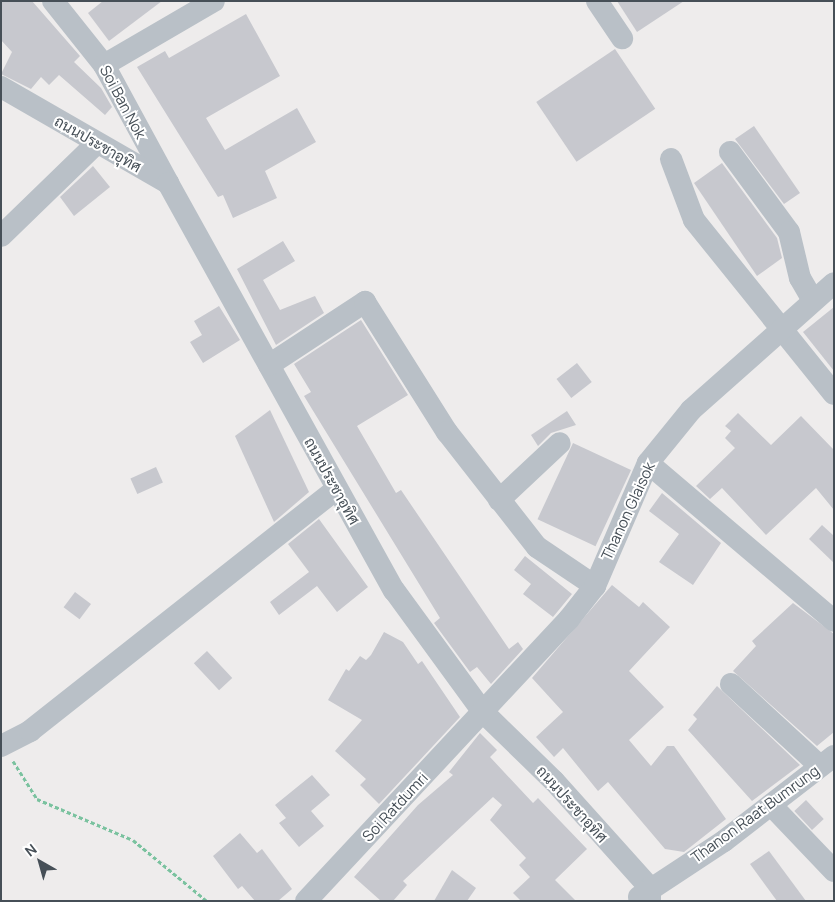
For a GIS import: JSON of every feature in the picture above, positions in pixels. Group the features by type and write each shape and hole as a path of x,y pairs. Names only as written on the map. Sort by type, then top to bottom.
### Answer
{"street":[{"name":"Soi Ban Nok","path":"53,1 104,65 168,184"},
{"path":"104,65 214,1"},
{"path":"598,1 622,38"},
{"name":"ถนนประชาอุทิศ","path":"1,87 96,144 168,184 336,489 394,590 483,712 554,781 645,896"},
{"path":"1,236 96,144"},
{"path":"730,152 789,232 800,278 812,299"},
{"path":"671,159 694,220 834,394"},
{"name":"Thanon Glaisok","path":"483,712 595,586 648,463 691,410 812,299 834,283"},
{"path":"269,366 365,302 447,432 537,547 595,586"},
{"path":"499,500 560,443"},
{"path":"648,463 834,621"},
{"path":"3,747 336,489"},
{"path":"732,684 827,761"},
{"name":"Soi Ratdumri","path":"306,901 483,712"},
{"name":"Thanon Raat Bumrung","path":"645,896 771,805 827,761"},
{"path":"771,805 834,871"}],"path":[{"path":"3,747 37,799 134,840 207,901"}],"building":[{"path":"1,1 32,1 80,56 74,62 101,88 112,107 105,115 59,75 49,85 41,77 31,89 1,74 12,52 1,40"},
{"path":"103,1 162,1 109,41 88,13"},
{"path":"617,1 684,1 637,32"},
{"path":"246,14 280,76 206,118 225,150 297,108 316,142 265,171 277,198 233,218 223,195 218,197 137,67 165,51 169,58"},
{"path":"615,49 655,109 577,162 536,102"},
{"path":"754,126 800,193 784,204 735,139"},
{"path":"722,163 777,238 782,258 757,276 694,183"},
{"path":"93,166 110,187 74,216 60,197"},
{"path":"283,241 295,261 263,280 280,310 315,296 324,313 276,345 237,269"},
{"path":"219,306 240,340 203,363 190,342 202,335 194,321"},
{"path":"834,307 834,371 803,332"},
{"path":"361,320 408,395 357,426 396,493 401,490 509,649 518,642 523,649 491,684 477,667 470,672 434,623 440,618 304,396 311,392 294,364"},
{"path":"577,363 592,382 571,398 557,379"},
{"path":"270,410 309,492 274,522 235,436"},
{"path":"567,411 576,425 551,433 538,446 531,435"},
{"path":"738,413 771,445 801,416 834,450 834,510 816,488 766,535 722,488 710,499 696,486 735,448 725,438 731,431 725,426"},
{"path":"573,443 631,470 596,546 538,519"},
{"path":"156,467 163,483 137,494 130,478"},
{"path":"662,493 721,543 693,585 659,562 679,534 649,511"},
{"path":"319,519 368,587 337,612 317,586 279,615 270,602 309,572 288,544"},
{"path":"822,525 834,536 834,563 809,539"},
{"path":"525,556 572,594 553,617 523,594 531,584 514,570"},
{"path":"612,585 639,607 643,602 670,627 629,671 664,707 629,740 651,766 667,746 674,746 726,819 684,852 665,849 608,782 598,791 563,748 554,757 536,737 563,712 532,678"},
{"path":"75,592 91,604 80,619 64,607"},
{"path":"793,603 834,634 834,732 817,746 733,671 756,646 752,641"},
{"path":"384,632 403,642 418,664 422,661 460,717 379,804 360,785 366,779 335,751 362,720 328,700 346,669 349,671 360,656 366,660 371,655"},
{"path":"207,651 232,678 219,690 194,663"},
{"path":"717,686 800,765 752,801 688,730 697,719 693,715"},
{"path":"480,733 497,750 490,757 533,803 538,798 587,849 555,880 576,901 521,901 513,893 530,877 519,865 526,858 490,820 502,805 493,797 403,881 407,885 393,901 381,901 354,877 418,805 453,775 449,772"},
{"path":"312,775 330,795 311,811 324,826 299,847 279,823 286,818 275,805"},
{"path":"806,800 824,819 812,830 794,811"},
{"path":"240,833 257,853 262,849 292,889 278,901 255,901 242,886 238,889 213,856"},
{"path":"769,851 806,901 777,901 750,864"},
{"path":"452,870 476,888 467,901 434,901"}]}
